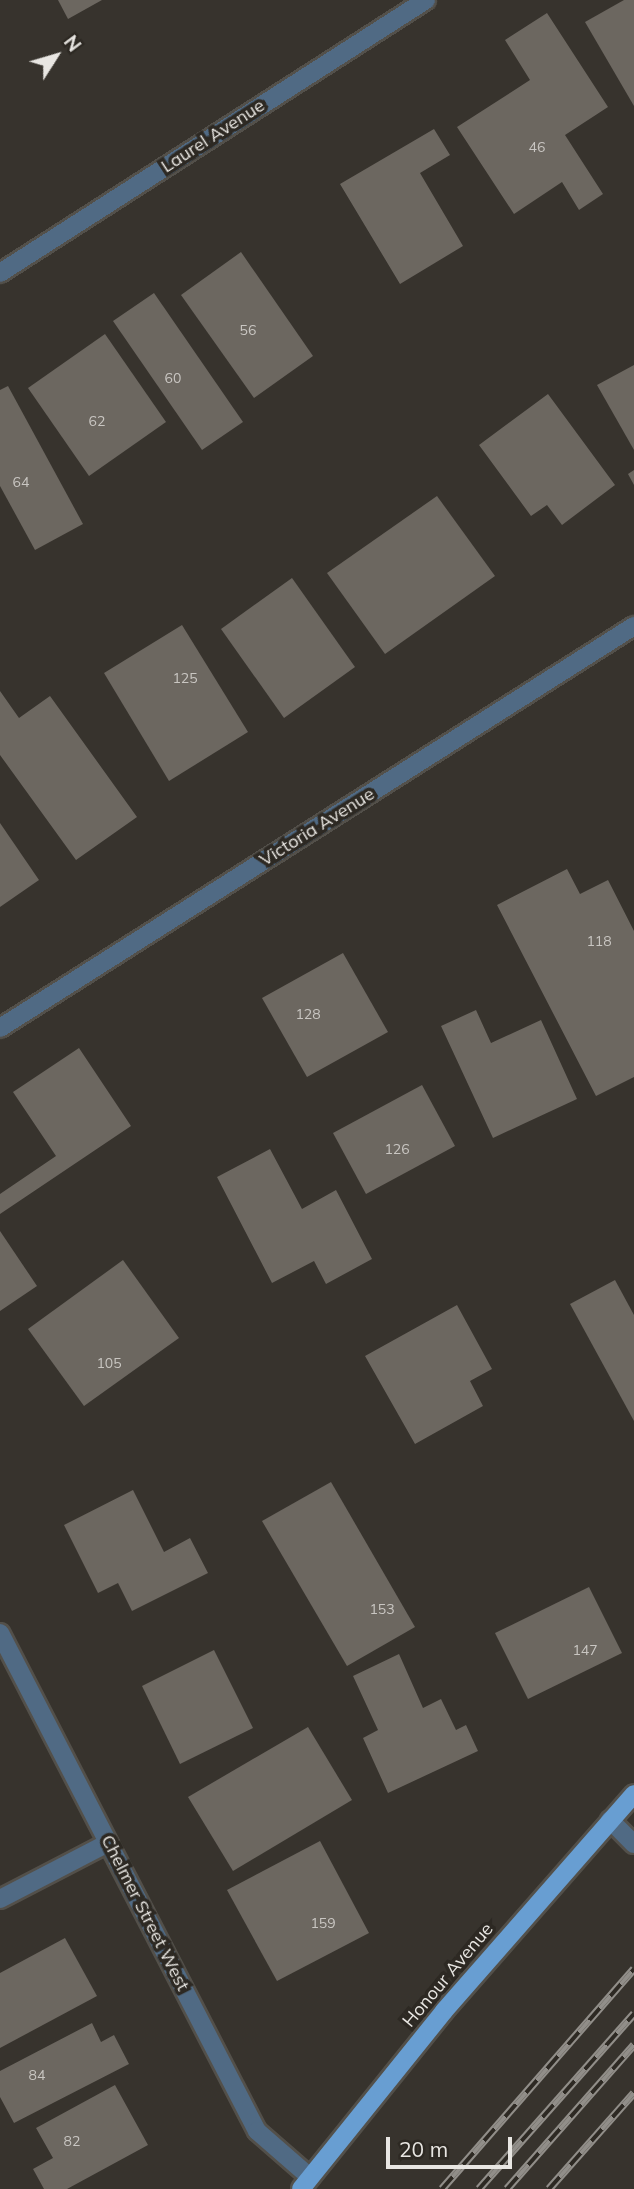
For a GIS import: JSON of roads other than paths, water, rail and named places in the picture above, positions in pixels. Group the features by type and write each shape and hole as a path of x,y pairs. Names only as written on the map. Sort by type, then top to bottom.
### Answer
{"main road":[{"name":"Honour Avenue","path":"305,2183 453,2000 634,1794"}],"street":[{"name":"Laurel Avenue","path":"0,273 426,0"},
{"name":"Victoria Avenue","path":"0,1028 634,626"},
{"name":"Chelmer Street West","path":"0,1633 257,2131 305,2183"},
{"path":"610,1820 634,1844"},
{"path":"0,1899 108,1843"}],"railway":[{"path":"442,2189 634,1969"},
{"path":"479,2189 634,2014"},
{"path":"507,2189 634,2045"},
{"path":"549,2189 634,2093"}]}
